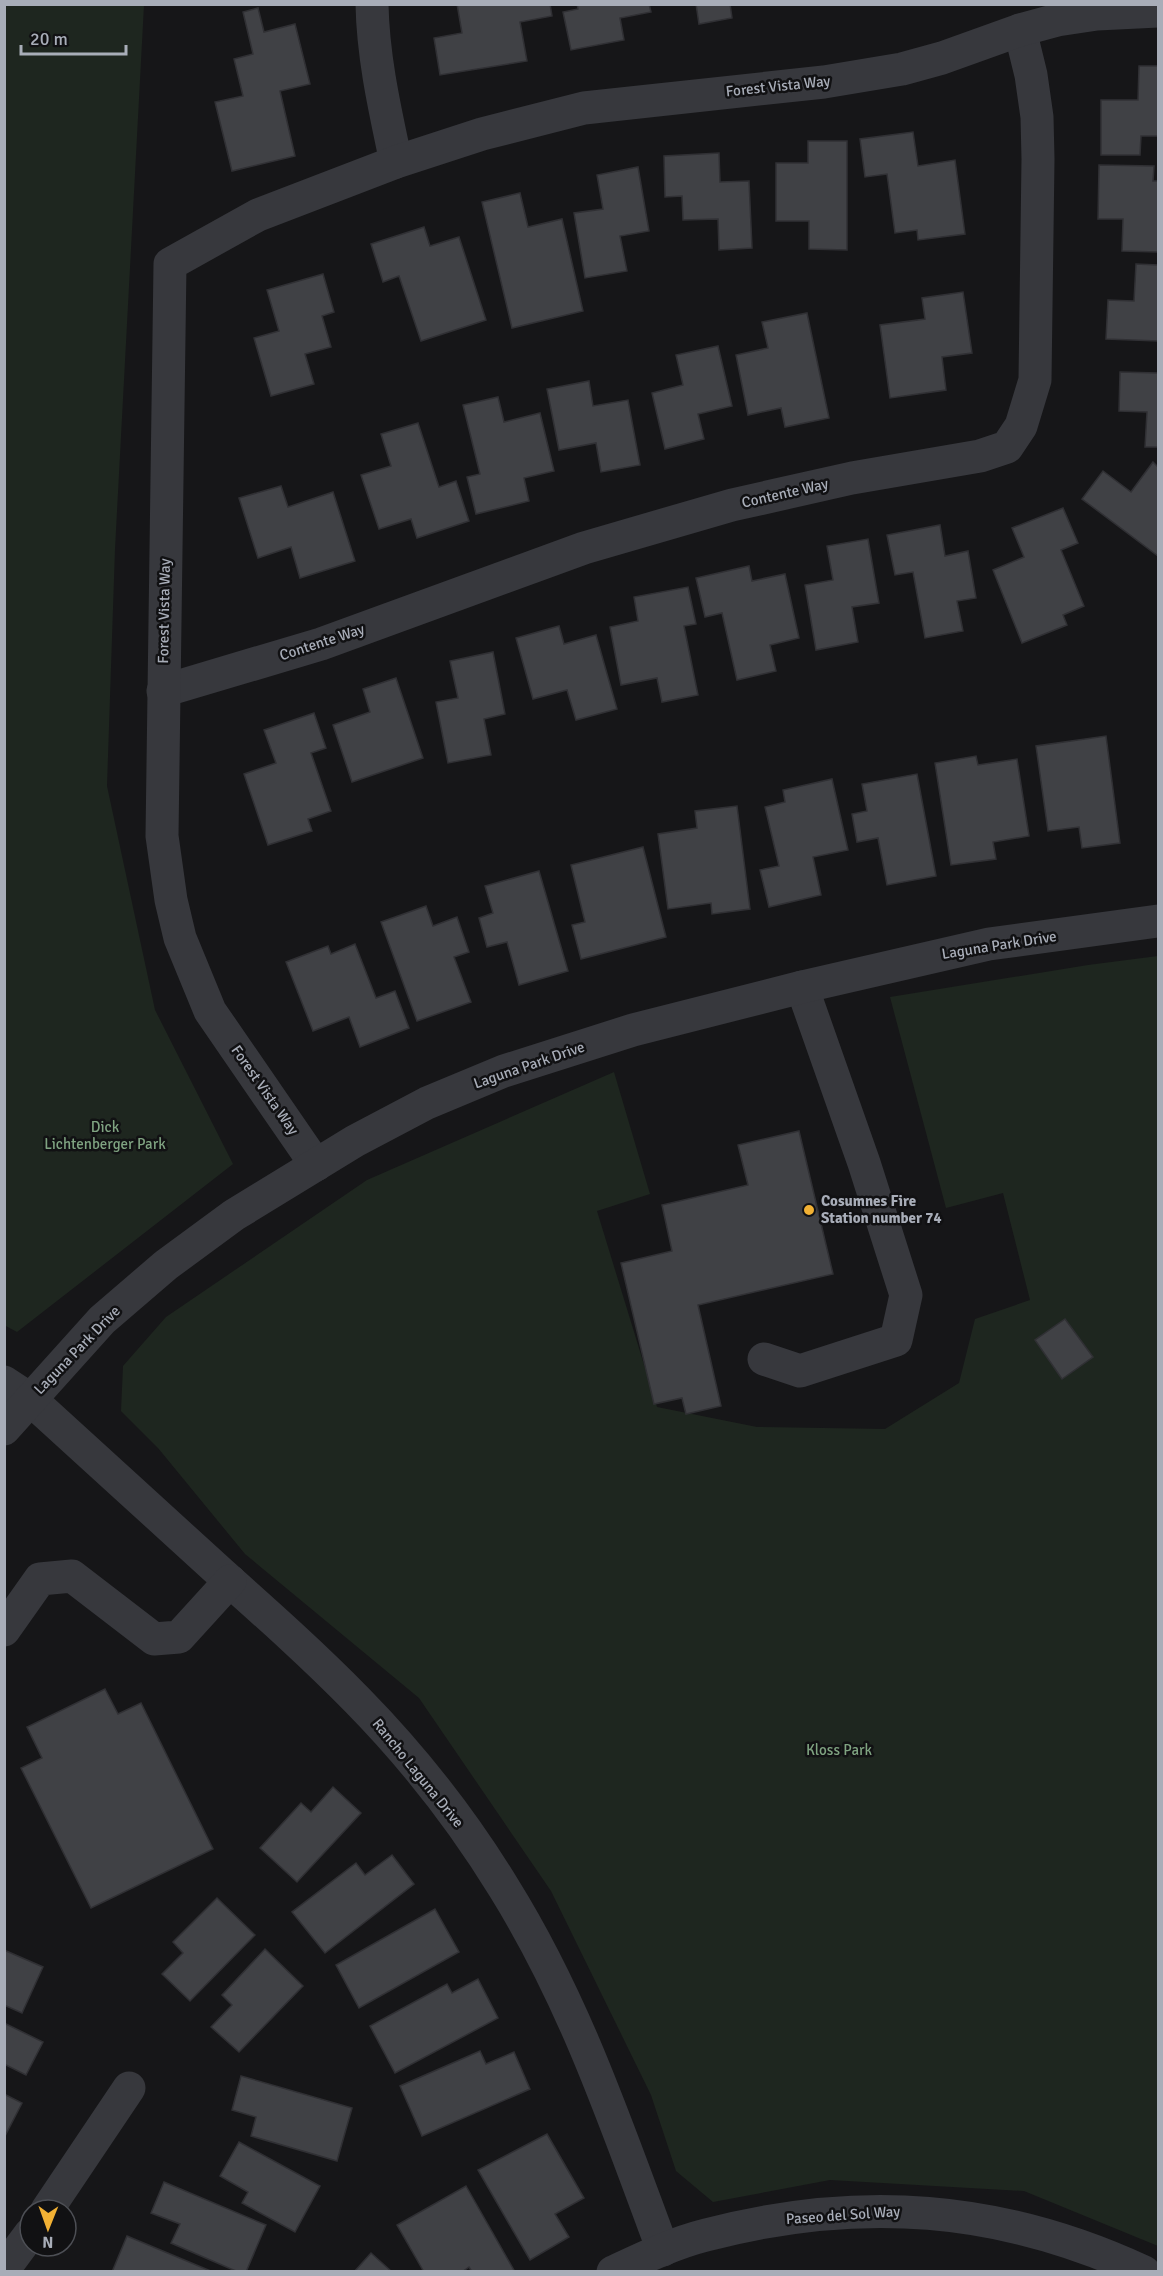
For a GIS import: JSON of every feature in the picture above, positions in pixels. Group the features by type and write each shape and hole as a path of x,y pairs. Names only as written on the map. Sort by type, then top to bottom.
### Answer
{"street":[{"path":"372,4 372,36 378,77 396,162"},
{"name":"Forest Vista Way","path":"316,1165 210,1011 180,938 171,900 162,836 170,264 258,215 396,162 482,134 584,108 824,82 902,69 942,58 1020,30 1097,14 1158,11"},
{"name":"Contente Way","path":"163,691 321,644 584,548 732,505 852,478 980,456 1007,447 1021,426 1035,380 1037,128 1030,75 1020,30"},
{"name":"Laguna Park Drive","path":"4,1429 17,1390 166,1265 234,1215 355,1141 427,1103 504,1071 633,1030 802,987 989,944 1158,921"},
{"path":"764,1359 800,1371 896,1340 906,1295 864,1162 802,987"},
{"name":"Rancho Laguna Drive","path":"17,1390 230,1581 358,1701 411,1759 459,1821 504,1887 562,1991 580,2032 663,2250"},
{"path":"4,1630 40,1579 72,1576 154,1640 179,1637 230,1581"},
{"path":"55,2198 129,2088"},
{"name":"Paseo del Sol Way","path":"613,2271 705,2235 788,2217 868,2210 910,2211 995,2222 1036,2231 1077,2243 1144,2271"},
{"path":"4,2269 18,2250"}],"green space":[{"name":"Dick Lichtenberger Park","path":"5,4 144,5 115,549 107,786 155,1010 233,1164 17,1332 4,1325"},
{"name":"Kloss Park","path":"1158,956 1158,2246 1024,2191 830,2180 713,2202 676,2171 651,2095 551,1891 419,1698 245,1554 158,1448 121,1411 123,1366 166,1317 367,1180 614,1072 650,1194 597,1211 657,1407 757,1427 885,1429 959,1383 975,1319 1030,1300 1003,1193 946,1208 890,997"}],"building":[{"path":"457,4 550,4 552,16 520,22 527,61 440,75 434,38 462,33"},
{"path":"577,4 649,4 651,12 620,18 624,40 571,50 563,12 578,9"},
{"path":"696,4 730,4 732,18 699,24"},
{"path":"258,8 264,32 295,24 310,84 280,91 295,156 232,171 215,102 243,96 234,59 253,54 243,12"},
{"path":"1139,66 1158,66 1158,136 1141,136 1140,155 1101,155 1101,100 1138,100"},
{"path":"913,132 918,166 955,160 965,234 918,240 917,230 895,233 887,174 865,177 860,139"},
{"path":"808,141 847,141 847,250 809,249 809,221 776,221 776,163 808,163"},
{"path":"719,153 720,182 749,181 752,248 719,250 718,219 683,220 682,196 665,197 664,156"},
{"path":"1099,165 1154,166 1153,181 1158,181 1158,252 1122,251 1123,219 1098,219"},
{"path":"638,167 649,231 620,236 627,271 585,278 574,213 603,209 597,175"},
{"path":"520,193 528,227 562,219 583,311 512,328 482,202"},
{"path":"424,227 430,246 459,237 486,320 421,341 399,276 383,282 371,244"},
{"path":"1136,264 1158,265 1158,341 1106,339 1108,300 1134,301"},
{"path":"323,274 334,312 322,316 331,347 305,354 314,384 271,396 254,338 279,331 267,290"},
{"path":"963,292 972,353 942,357 946,390 890,398 880,325 925,319 922,298"},
{"path":"807,313 829,418 785,427 781,408 748,415 736,355 768,348 762,322"},
{"path":"718,346 732,406 698,414 704,439 665,449 652,393 683,385 676,355"},
{"path":"1120,372 1158,373 1158,447 1145,447 1147,412 1119,411"},
{"path":"589,381 593,406 628,400 640,465 601,472 596,443 559,450 547,389"},
{"path":"498,397 504,422 540,413 554,471 524,478 529,501 476,514 467,477 480,474 463,405"},
{"path":"418,423 439,487 456,481 469,521 417,538 411,519 379,529 361,475 391,466 381,434"},
{"path":"1153,462 1158,467 1158,556 1082,499 1103,471 1131,492"},
{"path":"281,486 288,507 333,492 355,561 300,578 291,547 258,558 239,498"},
{"path":"1063,508 1078,543 1061,550 1084,606 1063,615 1067,625 1022,643 993,570 1024,557 1012,528"},
{"path":"940,525 945,556 968,551 976,598 957,601 963,631 925,638 913,572 895,575 887,535"},
{"path":"868,539 879,603 852,607 858,642 816,650 805,585 833,580 827,546"},
{"path":"749,566 752,581 785,574 799,638 770,645 776,671 737,680 722,613 705,617 696,578"},
{"path":"688,587 696,624 684,626 698,695 662,702 657,678 621,685 610,627 638,621 634,597"},
{"path":"559,626 564,644 596,635 617,709 576,720 567,690 533,699 516,638"},
{"path":"493,652 505,714 484,719 491,755 448,763 436,702 458,698 450,661"},
{"path":"396,678 423,758 352,782 333,725 370,712 363,689"},
{"path":"314,713 326,748 311,753 331,811 308,819 312,831 268,845 244,774 276,763 264,730"},
{"path":"1106,736 1120,843 1082,848 1079,827 1048,831 1036,746"},
{"path":"976,756 978,765 1017,759 1029,836 993,842 996,859 951,865 935,763"},
{"path":"917,774 936,876 887,885 878,838 857,842 852,814 867,811 862,784"},
{"path":"832,779 848,850 813,857 821,895 769,907 760,870 779,866 765,807 785,802 783,790"},
{"path":"737,806 750,909 712,914 711,903 668,909 658,834 697,828 695,811"},
{"path":"643,847 666,937 581,959 572,925 585,922 571,865"},
{"path":"539,871 568,971 519,985 507,942 487,947 479,918 493,913 485,886"},
{"path":"426,906 433,926 457,917 469,952 454,957 471,1002 417,1021 381,922"},
{"path":"355,944 376,998 395,991 409,1028 360,1047 349,1017 313,1031 286,962 328,946 331,954"},
{"path":"799,1131 833,1274 698,1305 721,1406 686,1414 682,1398 654,1404 621,1263 672,1251 662,1205 748,1185 738,1145"},
{"path":"1065,1319 1093,1357 1062,1379 1035,1340"},
{"path":"105,1689 118,1714 141,1703 213,1849 91,1908 21,1768 42,1758 27,1727"},
{"path":"333,1787 361,1813 297,1882 260,1848 301,1803 311,1812"},
{"path":"392,1855 414,1884 325,1953 292,1912 356,1863 365,1875"},
{"path":"217,1898 255,1935 190,2001 162,1974 183,1953 173,1942"},
{"path":"435,1909 459,1952 359,2008 336,1965"},
{"path":"265,1949 303,1986 239,2052 211,2027 232,2005 222,1995"},
{"path":"4,1950 43,1967 22,2013 4,2005"},
{"path":"478,1979 498,2018 395,2073 370,2026 447,1984 452,1993"},
{"path":"4,2023 43,2042 26,2075 4,2064"},
{"path":"480,2051 486,2064 514,2052 530,2089 422,2136 400,2086"},
{"path":"241,2076 352,2108 337,2161 251,2136 256,2117 232,2110"},
{"path":"4,2094 22,2103 4,2138"},
{"path":"547,2134 584,2198 555,2214 569,2237 530,2260 478,2170"},
{"path":"239,2142 320,2186 295,2232 242,2203 248,2192 220,2176"},
{"path":"164,2182 266,2225 246,2272 238,2272 171,2243 180,2224 151,2213"},
{"path":"466,2186 515,2272 472,2272 469,2267 462,2272 424,2272 397,2225"},
{"path":"127,2236 213,2272 112,2272"},
{"path":"371,2253 392,2272 354,2272"}],"place":[{"name":"Cosumnes Fire Station number 74","path":"809,1210"}]}
